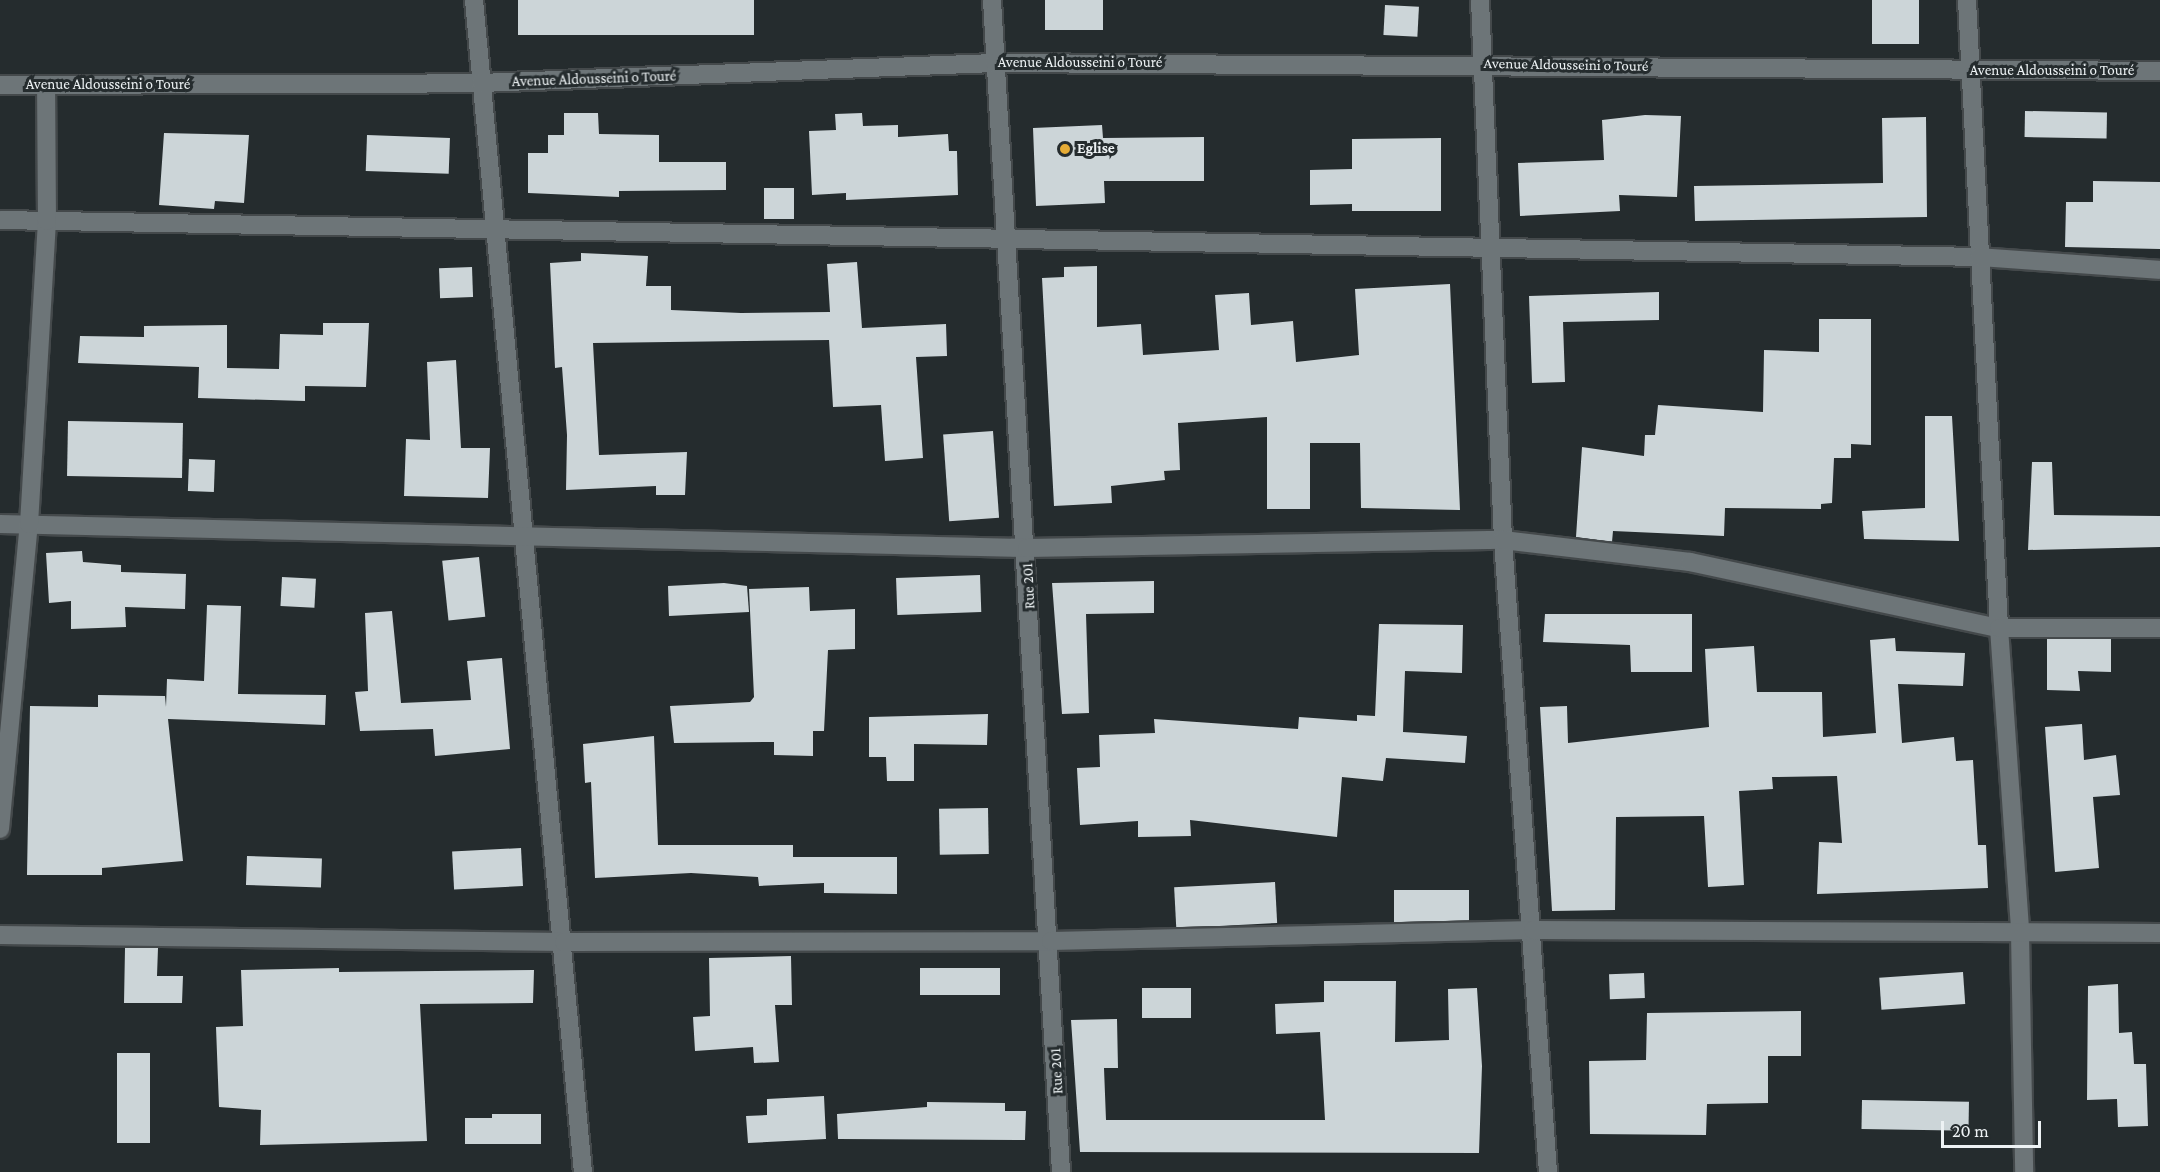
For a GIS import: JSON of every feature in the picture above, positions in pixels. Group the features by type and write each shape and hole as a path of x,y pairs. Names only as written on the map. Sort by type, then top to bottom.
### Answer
{"street":[{"path":"474,0 495,231 528,537 583,1172"},
{"name":"Rue 201","path":"992,0 1051,941 1061,1172"},
{"path":"1480,0 1503,540 1533,930 1548,1172"},
{"path":"1967,0 1974,71 1979,257 1999,628 2020,932 2025,1172"},
{"name":"Avenue Aldousseini o Touré","path":"0,85 481,83 996,63 1482,63 1974,71 2160,70"},
{"path":"0,829 29,524 47,221 46,85"},
{"path":"0,220 495,231 1008,237 1492,250 1979,257 2160,270"},
{"path":"0,524 1027,549 1503,540 1690,562 1999,628 2160,628"},
{"path":"0,936 564,942 1051,941 1533,930 2160,933"}],"building":[{"path":"518,0 754,0 754,35 518,35"},
{"path":"1045,0 1103,0 1103,30 1045,30"},
{"path":"1872,0 1919,0 1919,44 1872,44"},
{"path":"1385,5 1419,7 1417,37 1383,35"},
{"path":"2025,111 2107,112 2107,138 2025,137"},
{"path":"564,113 598,113 599,134 659,135 659,162 726,162 726,190 619,191 619,197 528,193 528,153 548,153 548,135 564,135"},
{"path":"862,113 863,126 898,125 898,137 948,134 949,151 957,151 958,195 846,200 846,193 812,195 809,131 836,130 835,114"},
{"path":"1645,115 1681,116 1677,197 1619,195 1620,211 1520,216 1518,163 1604,160 1602,120"},
{"path":"1926,117 1927,217 1695,221 1694,186 1883,183 1882,118"},
{"path":"1102,125 1103,138 1204,137 1204,181 1104,181 1105,203 1036,206 1033,128"},
{"path":"164,133 249,135 244,203 215,201 214,209 159,205"},
{"path":"367,135 450,138 449,174 366,171"},
{"path":"1441,138 1441,211 1352,211 1352,204 1310,205 1310,170 1352,169 1352,139"},
{"path":"2093,181 2160,182 2160,249 2065,247 2066,202 2093,202"},
{"path":"764,188 794,188 794,219 764,219"},
{"path":"581,253 648,256 646,286 671,286 671,310 741,313 830,312 827,264 857,262 862,328 946,324 947,356 916,357 923,458 885,461 881,405 833,407 829,340 593,343 599,455 687,452 685,495 656,495 656,486 566,490 567,435 562,367 555,368 550,263 581,261"},
{"path":"1097,266 1097,327 1141,324 1143,355 1219,350 1215,295 1249,293 1251,325 1293,321 1296,362 1359,355 1355,289 1450,284 1460,510 1361,508 1360,443 1310,443 1310,509 1267,509 1267,417 1178,423 1180,470 1164,471 1165,480 1111,486 1112,503 1054,506 1042,278 1064,277 1064,267"},
{"path":"472,267 473,297 440,298 439,268"},
{"path":"1659,292 1659,320 1563,322 1565,382 1532,383 1529,296"},
{"path":"1819,319 1871,319 1871,445 1851,444 1851,458 1834,458 1832,503 1821,504 1821,509 1725,508 1724,536 1613,531 1612,542 1576,537 1582,447 1644,456 1645,435 1655,435 1658,405 1763,412 1764,350 1819,352"},
{"path":"323,323 369,323 366,387 305,386 305,401 198,398 199,367 78,363 80,336 144,337 144,326 227,325 227,368 279,369 280,334 323,335"},
{"path":"456,360 461,448 490,448 488,498 404,496 406,439 430,440 427,362"},
{"path":"1925,416 1952,416 1959,541 1864,539 1862,511 1925,508"},
{"path":"68,421 183,423 182,478 67,476"},
{"path":"993,431 999,518 949,521 943,434"},
{"path":"189,459 215,460 214,492 188,491"},
{"path":"2032,462 2052,462 2054,515 2160,516 2160,547 2028,550"},
{"path":"82,551 83,562 121,565 121,572 186,574 185,609 125,607 126,627 71,629 71,601 49,603 46,553"},
{"path":"479,557 485,617 448,621 442,561"},
{"path":"980,575 981,612 897,615 896,578"},
{"path":"282,577 316,579 314,608 280,606"},
{"path":"1154,581 1154,613 1086,614 1089,713 1062,714 1052,583"},
{"path":"724,583 747,586 749,612 669,616 668,586"},
{"path":"809,587 810,611 855,609 855,649 828,650 824,731 813,731 813,756 774,755 774,742 674,743 670,706 750,702 754,697 749,589"},
{"path":"207,605 241,606 238,694 326,695 325,725 168,719 183,861 102,868 102,875 27,875 30,706 98,707 98,695 165,696 166,707 167,679 204,681"},
{"path":"392,611 401,703 471,700 467,661 502,658 510,749 435,756 433,729 360,731 355,692 368,691 365,613"},
{"path":"1545,614 1692,614 1692,672 1631,672 1630,645 1543,642"},
{"path":"1379,624 1463,625 1462,673 1405,671 1403,732 1467,736 1465,763 1386,758 1383,781 1342,777 1337,837 1190,820 1191,836 1138,837 1138,821 1080,825 1077,768 1100,767 1099,735 1155,733 1154,719 1298,729 1299,717 1357,721 1357,715 1375,716"},
{"path":"1895,638 1896,651 1965,653 1963,686 1898,684 1902,743 1954,737 1956,761 1973,760 1978,845 1986,845 1988,888 1817,894 1819,842 1842,843 1837,776 1772,777 1773,789 1739,791 1744,885 1708,887 1704,816 1616,817 1615,910 1552,911 1540,707 1567,706 1568,743 1709,727 1705,649 1754,646 1757,692 1822,692 1823,737 1876,733 1870,640"},
{"path":"2047,639 2111,639 2111,672 2078,671 2080,691 2047,690"},
{"path":"988,714 987,745 914,744 914,781 887,781 886,757 869,757 869,717"},
{"path":"2082,724 2084,760 2116,755 2120,795 2093,797 2099,868 2055,872 2045,727"},
{"path":"654,736 658,845 793,845 793,857 897,857 897,894 824,893 824,883 759,886 758,877 691,873 595,878 591,782 585,783 583,744"},
{"path":"988,808 989,854 940,855 939,809"},
{"path":"521,848 523,886 454,890 452,852"},
{"path":"247,856 322,859 321,888 246,885"},
{"path":"1275,882 1277,923 1176,928 1174,887"},
{"path":"1394,890 1469,890 1469,922 1394,922"},
{"path":"125,948 158,948 157,976 183,976 182,1003 124,1003"},
{"path":"791,956 792,1005 775,1005 779,1062 754,1063 753,1047 695,1051 693,1017 710,1016 709,958"},
{"path":"339,968 339,972 534,970 533,1003 420,1004 427,1141 260,1145 261,1110 219,1107 216,1027 243,1026 241,970"},
{"path":"920,968 1000,968 1000,995 920,995"},
{"path":"1963,972 1965,1004 1881,1010 1879,978"},
{"path":"1644,973 1645,998 1610,999 1609,974"},
{"path":"1324,981 1396,981 1395,1042 1449,1040 1448,989 1477,988 1482,1066 1479,1153 1080,1152 1071,1020 1117,1019 1118,1068 1104,1068 1106,1120 1325,1120 1320,1032 1276,1034 1275,1004 1324,1002"},
{"path":"2118,984 2119,1033 2132,1032 2134,1064 2146,1064 2148,1126 2118,1127 2117,1099 2087,1100 2088,986"},
{"path":"1142,988 1191,988 1191,1018 1142,1018"},
{"path":"1801,1011 1801,1056 1768,1056 1768,1103 1707,1104 1706,1135 1590,1134 1589,1061 1646,1060 1647,1013"},
{"path":"117,1053 150,1053 150,1143 117,1143"},
{"path":"824,1096 826,1139 748,1143 746,1116 767,1115 767,1099"},
{"path":"1862,1100 1969,1102 1968,1131 1861,1129"},
{"path":"927,1102 1005,1103 1005,1111 1026,1111 1025,1140 838,1139 837,1114 927,1107"},
{"path":"492,1114 541,1114 541,1144 465,1144 465,1118 492,1118"}],"place":[{"name":"Eglise","path":"1065,149"}]}
